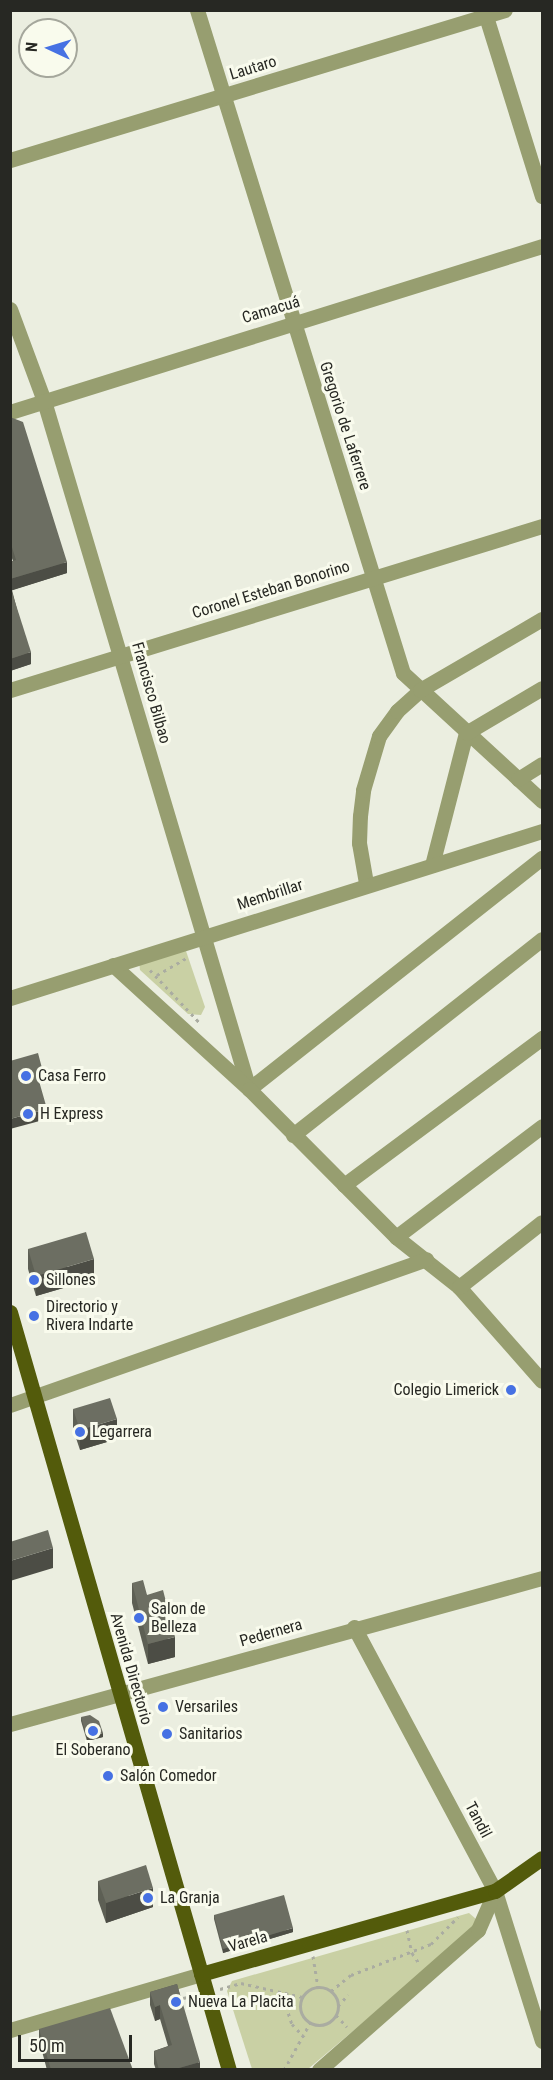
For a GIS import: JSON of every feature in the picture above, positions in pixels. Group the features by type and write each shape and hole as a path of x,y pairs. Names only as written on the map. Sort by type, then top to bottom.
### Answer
{"main road":[{"name":"Avenida Directorio","path":"10,1312 228,2070"},
{"name":"Varela","path":"201,1974 495,1891 543,1858"}],"street":[{"name":"Gregorio de Laferrere","path":"197,10 403,672 466,733 543,801"},
{"name":"Lautaro","path":"10,160 485,14 505,10"},
{"path":"485,14 543,196"},
{"name":"Camacuá","path":"10,412 293,321 543,246"},
{"name":"Francisco Bilbao","path":"10,309 44,401 122,655 249,1089"},
{"name":"Coronel Esteban Bonorino","path":"10,690 543,526"},
{"path":"366,884 359,843 363,790 379,736 397,711 420,690 543,619"},
{"path":"432,864 466,733 543,688"},
{"path":"518,779 543,764"},
{"name":"Membrillar","path":"10,998 203,935 543,831"},
{"path":"249,1089 543,858"},
{"path":"293,1136 543,939"},
{"name":"Francisco Bilbao","path":"113,965 249,1089 293,1136 396,1237 426,1258 459,1287 543,1381"},
{"path":"344,1185 543,1038"},
{"path":"396,1237 543,1126"},
{"path":"459,1287 543,1222"},
{"path":"10,1405 426,1258"},
{"name":"Pedernera","path":"10,1724 120,1695 354,1627 543,1578"},
{"name":"Tandil","path":"354,1627 495,1891 543,2042"},
{"path":"320,2070 478,1930 495,1891"},
{"name":"Varela","path":"10,2030 201,1974"}],"path":[{"path":"331,1991 351,1975 412,1953 444,1935 457,1920 464,1900"},
{"path":"404,1917 412,1953"},
{"path":"310,1944 318,1987"},
{"path":"183,1998 241,1983 302,1997"},
{"path":"302,1997 318,1987 331,1991 338,2006"},
{"path":"287,1992 286,2006 292,2024 304,2037"},
{"path":"302,1997 301,2011 310,2023 324,2024 336,2015 338,2006 348,1995"},
{"path":"336,2015 349,2029"},
{"path":"284,2070 310,2023"}],"green space":[{"path":"185,948 205,1007 201,1015 188,1014 140,970 139,962"},
{"path":"469,1913 476,1919 474,1929 308,2069 252,2069 227,1991 232,1981"}],"building":[{"path":"10,417 23,422 67,562 10,579 10,562 16,560 10,541"},
{"path":"10,586 31,652 10,659"},
{"path":"38,1053 43,1072 37,1074 47,1109 10,1119 10,1061"},
{"path":"86,1232 94,1259 36,1276 28,1249"},
{"path":"110,1398 117,1419 80,1430 73,1409"},
{"path":"48,1530 53,1548 10,1561 10,1542"},
{"path":"143,1580 147,1595 163,1590 175,1637 148,1644 132,1583"},
{"name":"El Soberano","path":"90,1715 99,1721 103,1733 87,1737 81,1717"},
{"path":"146,1865 153,1888 106,1903 98,1881"},
{"path":"284,1895 293,1928 223,1949 214,1915"},
{"path":"177,1984 200,2062 172,2070 159,2070 154,2051 172,2045 160,2005 155,2007 150,1992"},
{"path":"110,2008 133,2070 51,2070 39,2029"}],"place":[{"name":"Casa Ferro","path":"26,1076"},
{"name":"H Express","path":"28,1114"},
{"name":"Sillones","path":"34,1280"},
{"name":"Directorio y Rivera Indarte","path":"34,1316"},
{"name":"Colegio Limerick","path":"511,1390"},
{"name":"Legarrera","path":"80,1432"},
{"name":"Salon de Belleza","path":"139,1618"},
{"name":"Versariles","path":"163,1707"},
{"name":"El Soberano","path":"93,1731"},
{"name":"Sanitarios","path":"167,1734"},
{"name":"Salón Comedor","path":"108,1776"},
{"name":"La Granja","path":"148,1898"},
{"name":"Nueva La Placita","path":"176,2002"}]}
